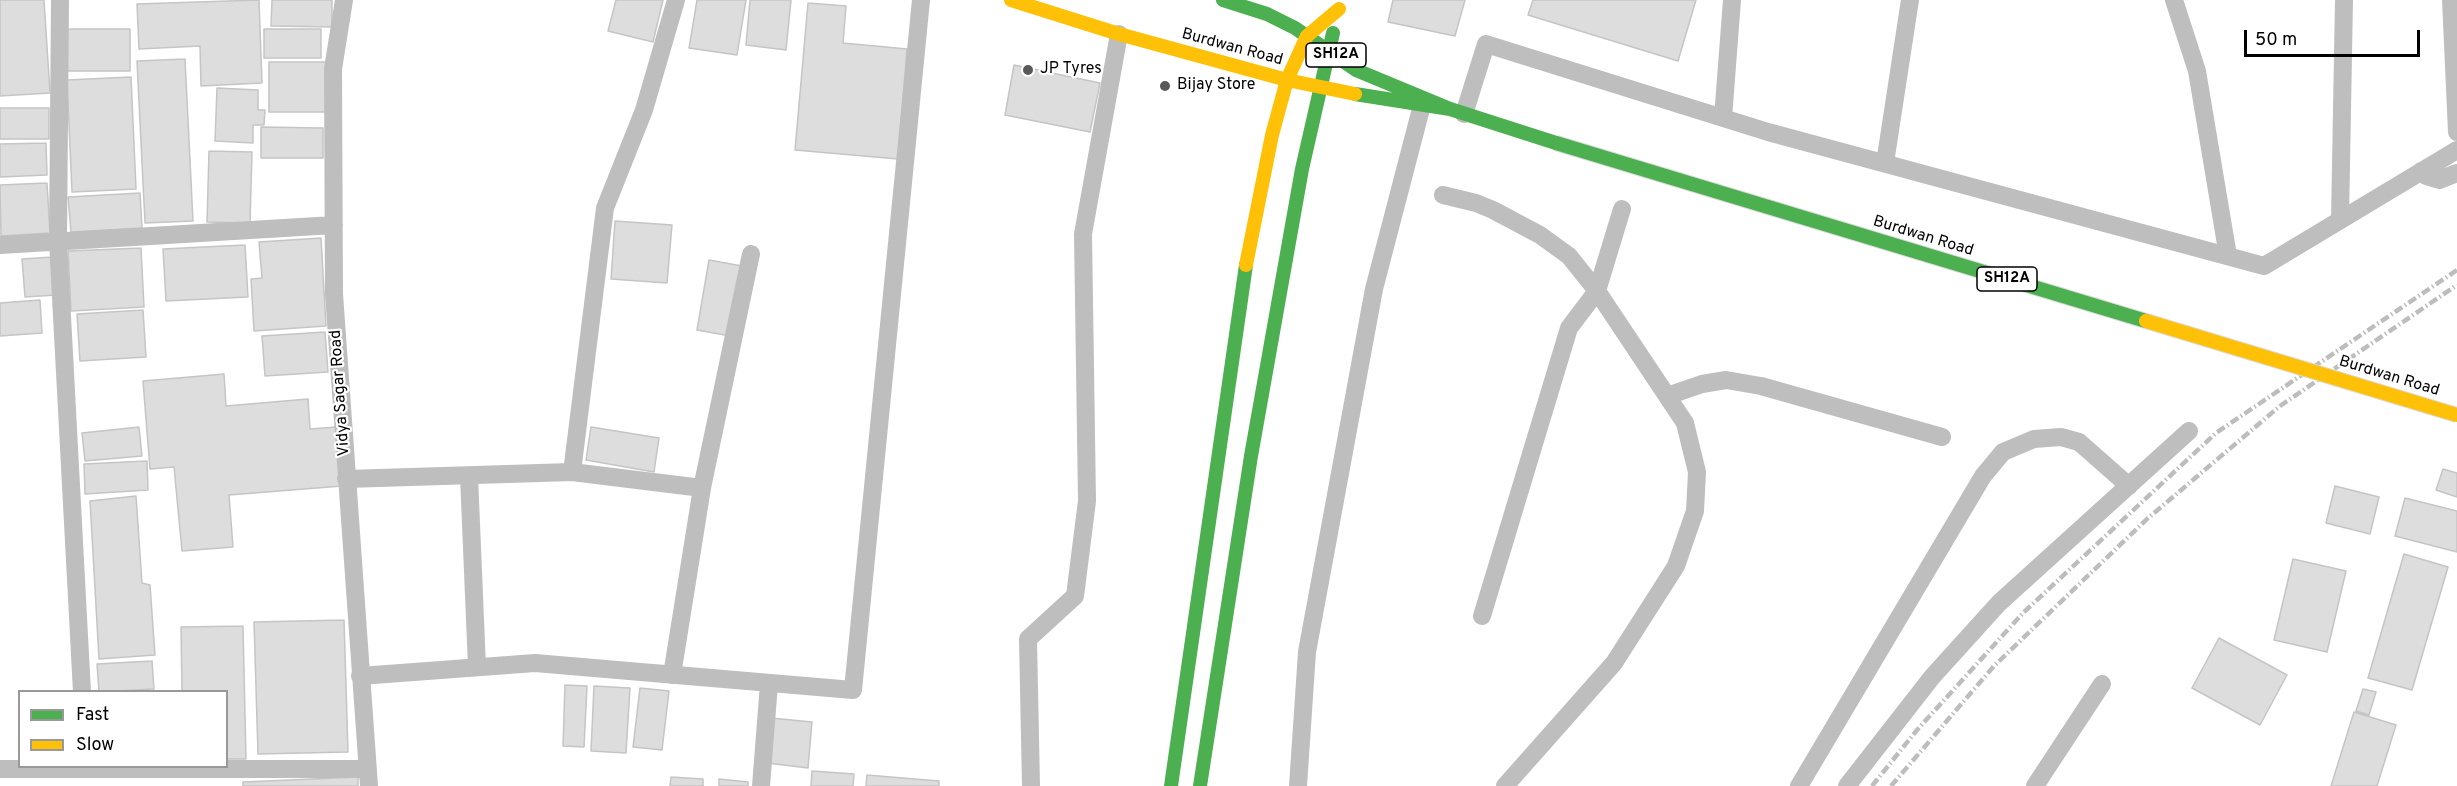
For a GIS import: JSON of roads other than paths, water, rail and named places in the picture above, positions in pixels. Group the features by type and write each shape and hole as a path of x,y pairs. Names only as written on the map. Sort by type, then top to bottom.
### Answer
{"main road":[{"name":"Burdwan Road","path":"1223,0 1267,14 1307,36 1356,70 1457,112 2457,415"},
{"name":"Burdwan Road","path":"1022,2 1119,34 1287,80 1457,112"},
{"path":"1170,786 1248,253 1272,135 1287,80 1307,36 1339,5"},
{"path":"1200,786 1251,456 1302,169 1339,5"}],"street":[{"path":"60,0 58,241 82,690"},
{"name":"Vidya Sagar Road","path":"344,0 333,69 334,294 368,777"},
{"path":"572,472 605,208 644,110 676,0"},
{"path":"360,676 535,663 853,690 921,0"},
{"path":"1724,118 1732,0"},
{"path":"1885,163 1910,0"},
{"path":"2174,0 2197,71 2228,256"},
{"path":"2340,220 2344,0"},
{"path":"2451,0 2457,132"},
{"path":"1031,786 1028,639 1075,596 1085,513 1083,234 1119,34"},
{"path":"1457,112 1486,44 1724,118 2264,266 2457,150"},
{"path":"1298,786 1307,652 1374,289 1422,105"},
{"path":"2421,171 2426,176 2439,180 2457,173"},
{"path":"1443,195 1476,203 1540,235 1569,256 1597,291 1684,423 1697,472 1695,511 1676,566 1614,663 1505,786"},
{"path":"1482,616 1569,328 1597,291 1622,209"},
{"path":"0,245 334,225"},
{"path":"672,675 702,488 750,254"},
{"path":"1667,396 1702,384 1726,380 1761,386 1942,437"},
{"path":"1847,786 1932,677 1998,603 2189,431"},
{"path":"1799,786 1983,476 2003,452 2034,439 2061,437 2079,442 2128,486"},
{"path":"346,479 572,472 702,488"},
{"path":"469,476 477,667"},
{"path":"761,786 769,684"},
{"path":"2035,786 2102,684"},
{"path":"0,769 86,768 368,777"}],"railway":[{"path":"1872,786 1917,730 2023,613 2216,433 2457,270"},
{"path":"1891,786 1994,666 2147,519 2280,406 2457,285"}],"place":[{"name":"JP Tyres","path":"1028,70"},
{"name":"Bijay Store","path":"1165,86"}]}
